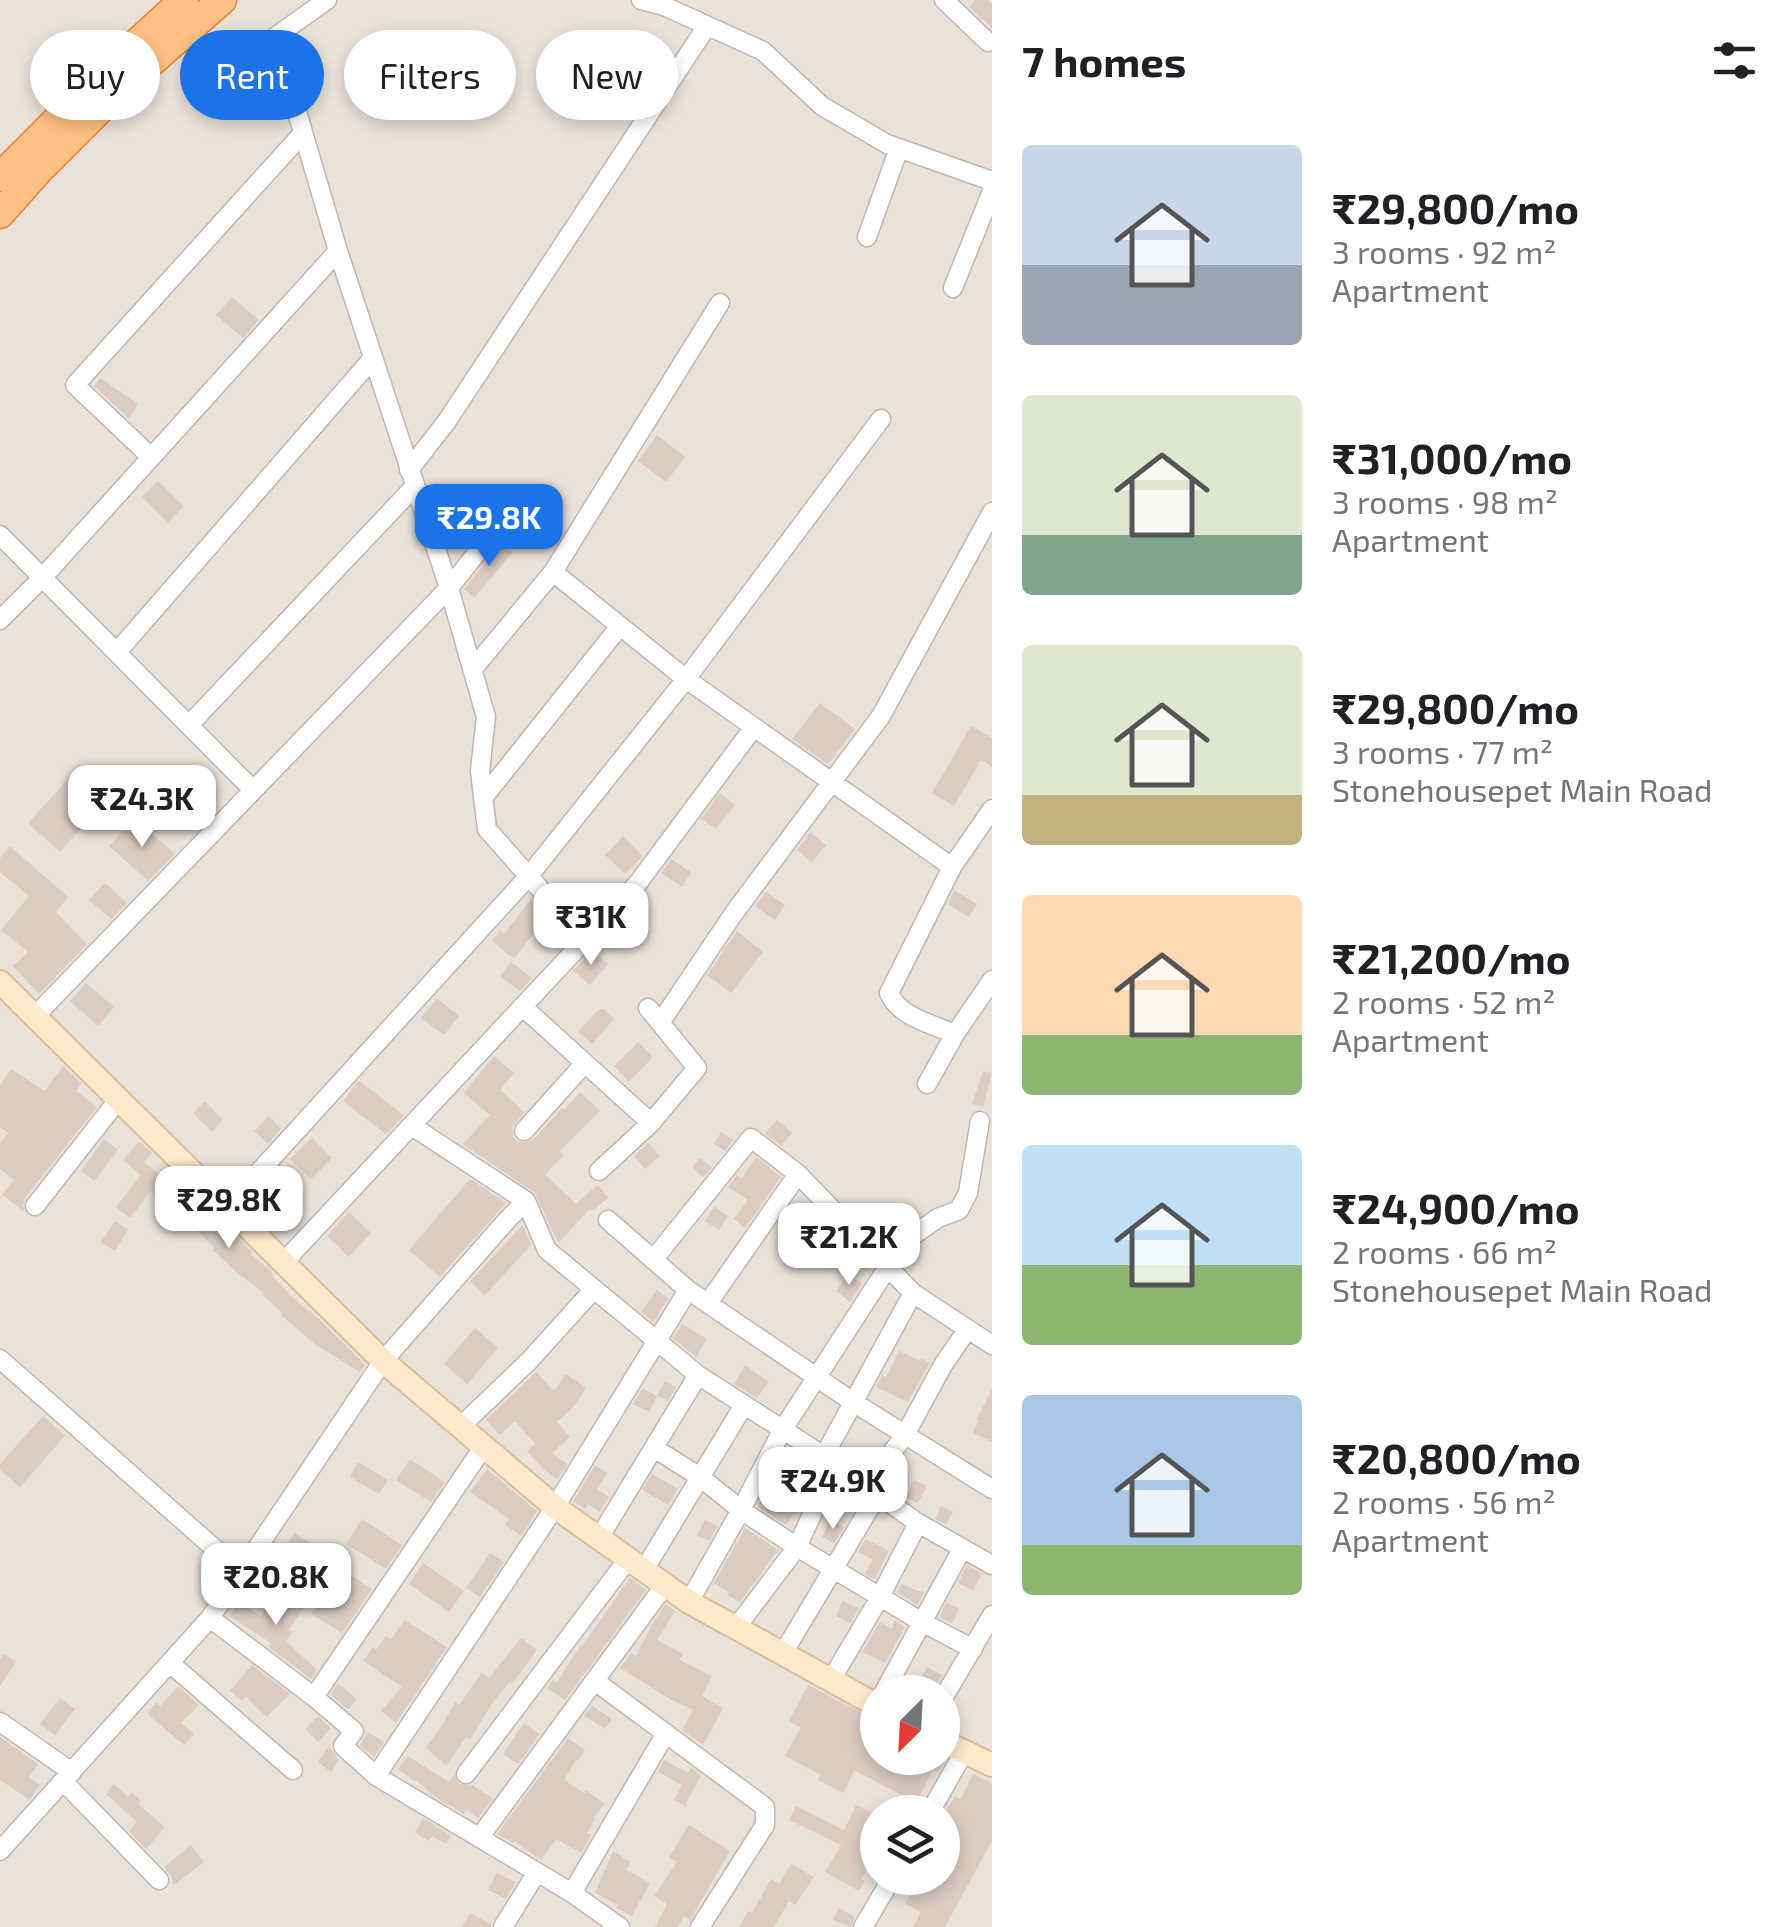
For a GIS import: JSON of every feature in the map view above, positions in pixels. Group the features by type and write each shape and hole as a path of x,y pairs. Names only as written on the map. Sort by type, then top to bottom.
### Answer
{"highway":[{"path":"0,177 184,0"},
{"path":"0,214 117,92 222,0"}],"main road":[{"path":"0,982 382,1362 555,1507 689,1602 860,1696"},
{"path":"960,1750 992,1765"}],"street":[{"path":"326,0 275,37 338,251 449,588 486,717 480,771 487,829 585,940"},
{"path":"641,0 664,6 764,51 822,106 887,144 992,181"},
{"path":"944,0 988,42"},
{"path":"189,725 412,478 707,26"},
{"path":"152,458 75,385 304,133"},
{"path":"867,237 899,148"},
{"path":"953,288 992,191"},
{"path":"0,620 338,251"},
{"path":"472,670 552,572 720,303"},
{"path":"117,652 374,358"},
{"path":"227,1207 528,877 686,680 881,419"},
{"path":"599,1171 651,1123 697,1068 654,1015 881,716 992,512"},
{"path":"0,535 253,790"},
{"path":"35,1016 449,588 480,549"},
{"path":"552,572 686,680 952,867"},
{"path":"483,798 620,626"},
{"path":"283,1263 638,883 754,727"},
{"path":"955,1034 900,1010 889,993 952,867 992,809"},
{"path":"927,1084 992,980"},
{"path":"523,1007 651,1123"},
{"path":"524,1131 585,1063"},
{"path":"35,1206 118,1100"},
{"path":"689,1602 783,1430 888,1268 912,1236 938,1218 959,1210 968,1193 980,1121"},
{"path":"412,1126 526,1202 548,1250 698,1376 830,1460 918,1524 992,1564"},
{"path":"653,1260 751,1138 798,1174 913,1293 992,1345"},
{"path":"708,1304 798,1174"},
{"path":"0,1852 210,1618 382,1362 526,1202"},
{"path":"608,1220 688,1290 853,1402 988,1487 992,1466"},
{"path":"461,1426 529,1361 594,1290"},
{"path":"376,1776 555,1507 688,1290"},
{"path":"736,1629 797,1547 853,1402 913,1293"},
{"path":"782,1655 966,1330"},
{"path":"0,1359 241,1572"},
{"path":"600,1538 698,1376"},
{"path":"466,1774 636,1564 700,1477 744,1404"},
{"path":"314,1697 484,1446"},
{"path":"654,1448 797,1547 973,1649"},
{"path":"831,1680 918,1524"},
{"path":"893,1675 962,1548"},
{"path":"479,1838 665,1584"},
{"path":"957,1675 992,1615"},
{"path":"210,1618 354,1731 343,1746 376,1776 572,1893 620,1927"},
{"path":"170,1662 294,1770"},
{"path":"595,1680 765,1807 766,1824 700,1927"},
{"path":"0,1722 68,1776 158,1880"},
{"path":"572,1893 666,1734"},
{"path":"940,1795 964,1752"},
{"path":"503,1927 537,1872"},
{"path":"864,1927 882,1895"}],"shaded area":[{"path":"0,0 992,0 992,1927 0,1927"}],"building":[{"path":"975,0 992,3 992,28 969,7"},
{"path":"232,297 259,320 243,338 216,315"},
{"path":"100,378 138,404 129,419 94,386"},
{"path":"657,435 685,457 666,482 638,461"},
{"path":"158,481 184,506 168,522 142,497"},
{"path":"461,490 468,512 454,516 447,494"},
{"path":"499,540 513,552 474,598 464,589"},
{"path":"820,703 855,729 828,764 792,739"},
{"path":"971,726 992,738 992,767 981,760 954,806 932,793"},
{"path":"77,769 109,798 60,852 28,823"},
{"path":"720,793 735,805 716,829 701,819"},
{"path":"134,818 175,854 148,881 109,846"},
{"path":"810,832 826,845 812,862 797,850"},
{"path":"623,836 643,856 625,874 605,855"},
{"path":"10,846 68,897 56,912 87,944 39,994 13,966 28,952 1,930 29,896 0,872 0,858"},
{"path":"671,859 691,872 682,887 661,873"},
{"path":"105,883 127,903 111,919 89,900"},
{"path":"954,890 977,904 969,917 948,904"},
{"path":"766,892 785,905 775,920 755,906"},
{"path":"532,898 547,916 514,959 492,941 500,930 504,934"},
{"path":"737,931 763,952 731,993 707,975"},
{"path":"592,951 608,964 590,985 573,971"},
{"path":"511,962 532,978 520,991 500,976"},
{"path":"86,983 114,1007 98,1026 70,1001"},
{"path":"437,998 459,1016 444,1035 421,1018"},
{"path":"599,1009 614,1019 592,1044 578,1032"},
{"path":"638,1042 653,1057 629,1082 614,1066"},
{"path":"494,1056 514,1073 500,1090 524,1112 512,1128 516,1141 533,1140 580,1092 600,1111 560,1151 564,1155 545,1175 576,1204 598,1185 608,1198 590,1209 558,1243 535,1193 463,1144 490,1115 464,1093"},
{"path":"63,1066 81,1083 76,1091 97,1107 25,1198 24,1212 2,1194 14,1180 0,1169 0,1143 8,1133 0,1127 0,1085 11,1069 45,1091"},
{"path":"983,1071 992,1073 983,1107 972,1104"},
{"path":"359,1081 404,1115 386,1134 343,1101"},
{"path":"205,1101 223,1120 212,1132 193,1113"},
{"path":"269,1116 281,1129 268,1144 254,1131"},
{"path":"777,1120 792,1133 781,1146 765,1133"},
{"path":"721,1132 733,1140 725,1151 714,1144"},
{"path":"312,1138 332,1158 311,1179 290,1159"},
{"path":"104,1139 118,1150 94,1181 81,1171"},
{"path":"139,1141 152,1153 144,1162 192,1193 291,1296 365,1365 360,1372 316,1345 281,1315 264,1293 235,1271 151,1191 130,1218 116,1207 141,1175 123,1160"},
{"path":"648,1143 660,1156 645,1169 634,1156"},
{"path":"756,1157 781,1177 745,1228 734,1219 748,1200 728,1187 737,1175 742,1178"},
{"path":"700,1158 712,1167 703,1177 692,1167"},
{"path":"470,1179 506,1203 440,1277 409,1250"},
{"path":"714,1206 728,1216 719,1230 705,1221"},
{"path":"349,1212 371,1233 349,1257 327,1236"},
{"path":"817,1216 831,1227 796,1267 781,1255 791,1242 795,1245"},
{"path":"115,1221 128,1230 115,1251 101,1242"},
{"path":"523,1225 531,1245 485,1295 470,1281"},
{"path":"848,1274 862,1284 850,1302 836,1291"},
{"path":"657,1290 668,1298 654,1322 641,1312"},
{"path":"682,1324 707,1339 696,1357 673,1338"},
{"path":"475,1328 498,1348 467,1384 444,1364"},
{"path":"899,1351 930,1363 908,1402 876,1387 882,1375 886,1377"},
{"path":"745,1365 769,1382 757,1398 734,1384"},
{"path":"536,1372 554,1391 566,1374 586,1388 557,1422 570,1437 552,1453 567,1464 557,1479 527,1451 535,1444 515,1421 500,1435 486,1420"},
{"path":"665,1381 676,1387 668,1401 657,1395"},
{"path":"643,1388 657,1396 649,1412 633,1404"},
{"path":"992,1389 992,1442 973,1433"},
{"path":"43,1416 65,1436 20,1487 0,1470 0,1464"},
{"path":"410,1459 445,1482 431,1502 396,1480"},
{"path":"358,1462 388,1480 379,1494 350,1477"},
{"path":"595,1465 607,1473 597,1489 609,1497 600,1512 573,1501"},
{"path":"487,1469 537,1511 521,1536 505,1525 509,1519 470,1492"},
{"path":"652,1474 678,1489 668,1505 642,1490"},
{"path":"795,1475 812,1483 798,1512 786,1525 757,1506 767,1487 784,1496"},
{"path":"914,1480 927,1486 918,1503 905,1497"},
{"path":"941,1506 953,1511 946,1525 935,1519"},
{"path":"362,1519 402,1545 386,1569 346,1544"},
{"path":"705,1520 718,1526 709,1541 697,1535"},
{"path":"830,1520 844,1527 834,1543 822,1537"},
{"path":"745,1528 778,1550 740,1602 714,1583"},
{"path":"294,1533 340,1560 336,1566 372,1589 342,1633 311,1614 329,1584 281,1555"},
{"path":"866,1539 889,1551 875,1579 865,1574 873,1559 858,1552"},
{"path":"490,1553 504,1562 480,1597 466,1588"},
{"path":"423,1563 464,1591 449,1612 409,1584"},
{"path":"967,1565 982,1574 973,1590 958,1583"},
{"path":"630,1578 646,1590 565,1700 547,1688 553,1680 557,1682"},
{"path":"901,1584 924,1593 917,1605 897,1592"},
{"path":"277,1590 304,1606 286,1641 317,1670 311,1679 268,1646 271,1643 229,1616 239,1602 261,1616"},
{"path":"842,1601 859,1608 850,1623 836,1616"},
{"path":"947,1602 959,1609 952,1624 939,1617"},
{"path":"666,1604 675,1611 657,1640 683,1654 679,1660 712,1676 702,1696 723,1708 703,1745 682,1730 693,1710 620,1668 631,1653 636,1656"},
{"path":"405,1620 447,1647 396,1723 381,1711 402,1687 363,1661 386,1636 391,1639"},
{"path":"894,1620 905,1627 885,1663 862,1652 880,1622 892,1629"},
{"path":"521,1638 537,1650 446,1766 426,1748 455,1702 459,1705 482,1673 489,1678"},
{"path":"4,1654 16,1662 0,1686 0,1660"},
{"path":"252,1665 290,1694 267,1717 246,1697 242,1701 230,1691"},
{"path":"927,1667 942,1675 923,1675"},
{"path":"338,1683 357,1699 348,1710 331,1695"},
{"path":"808,1685 860,1712 860,1773 854,1770 844,1793 818,1780 821,1775 785,1756 801,1727 789,1721"},
{"path":"178,1686 199,1705 181,1723 194,1734 184,1745 147,1714"},
{"path":"60,1698 75,1709 55,1735 40,1724"},
{"path":"592,1706 612,1719 605,1729 584,1716"},
{"path":"318,1716 331,1728 318,1742 305,1729"},
{"path":"524,1723 540,1734 518,1764 503,1754"},
{"path":"368,1732 384,1742 374,1757 360,1745"},
{"path":"0,1737 38,1764 29,1777 40,1785 30,1800 0,1780"},
{"path":"568,1738 585,1750 564,1780 605,1804 593,1818 587,1833 591,1835 581,1853 556,1839 541,1860 497,1834"},
{"path":"329,1746 339,1760 331,1772 318,1762"},
{"path":"408,1756 449,1782 454,1775 459,1784 472,1785 493,1798 478,1818 466,1810 464,1814 398,1769"},
{"path":"664,1760 688,1773 691,1768 701,1775 685,1806 674,1800 682,1785 658,1772"},
{"path":"973,1774 992,1784 992,1841 945,1927 913,1927 921,1912 905,1904 910,1895 960,1895 961,1799"},
{"path":"863,1775 930,1775 920,1795 901,1795"},
{"path":"114,1784 128,1797 132,1793 141,1801 138,1804 165,1827 146,1849 129,1831 137,1822 106,1794"},
{"path":"856,1805 860,1807 859,1891 825,1872 841,1845 789,1820 796,1806 844,1830"},
{"path":"423,1818 451,1836 446,1844 415,1833"},
{"path":"689,1825 730,1851 690,1920 684,1916 678,1927 655,1927 667,1904 654,1896 677,1862 669,1857"},
{"path":"191,1845 204,1862 174,1885 164,1867"},
{"path":"613,1851 631,1862 626,1870 650,1883 632,1916 595,1893"},
{"path":"791,1864 814,1877 795,1905 789,1901 774,1927 739,1927 748,1911 752,1913 771,1879 779,1884"},
{"path":"497,1873 516,1882 506,1899 488,1890"},
{"path":"839,1908 855,1917 851,1927 833,1920"},
{"path":"470,1913 491,1924 491,1927 462,1927"}]}
